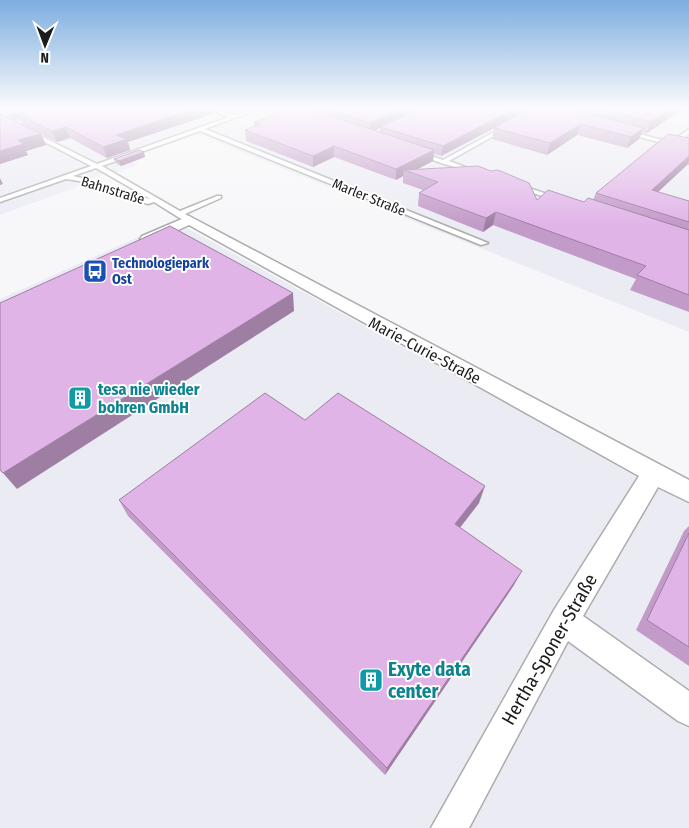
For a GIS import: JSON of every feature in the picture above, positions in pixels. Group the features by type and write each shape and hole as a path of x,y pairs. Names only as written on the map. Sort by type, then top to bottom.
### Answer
{"street":[{"path":"129,247 184,217"},
{"name":"Marie-Curie-Straße","path":"184,217 689,492"},
{"name":"Hertha-Sponer-Straße","path":"449,828 564,620 654,474"},
{"path":"564,620 689,710"}],"lane":[{"path":"60,148 96,166 163,205"},
{"name":"Bahnstraße","path":"0,200 147,148"},
{"name":"Marler Straße","path":"246,148 484,243"},
{"path":"443,162 469,148"},
{"path":"416,153 481,174"},
{"name":"Bahnstraße","path":"62,178 80,179 118,193 163,205"},
{"path":"510,184 566,202"},
{"path":"184,217 219,197"},
{"name":"Marie-Curie-Straße","path":"163,205 184,217"}],"shaded area":[{"path":"0,148 159,148 127,159 137,165 110,175 106,173 90,179 92,181 85,184 0,215"},
{"path":"231,148 689,148 689,332"},
{"path":"174,221 689,504 689,828 0,828 0,299"}],"building":[{"path":"0,148 11,148 0,151"},
{"path":"291,148 331,148 313,156"},
{"path":"338,148 427,148 434,150 396,169"},
{"path":"651,148 689,148 689,156 652,190 689,201 689,222 596,193"},
{"path":"139,150 144,152 119,161 114,159"},
{"path":"478,166 491,171 498,170 529,183 537,200 548,190 584,202 588,198 689,230 689,295 637,275 646,266 496,212 486,218 419,193 438,182 404,170"},
{"name":"tesa nie wieder bohren GmbH","path":"170,226 293,293 3,473 0,470 0,303"},
{"name":"Exyte data center","path":"265,393 305,420 338,393 485,486 455,524 522,571 387,768 119,500"},
{"path":"689,533 689,647 647,620"}],"place":[{"name":"Technologiepark Ost","path":"95,271"},
{"name":"tesa nie wieder bohren GmbH","path":"80,398"},
{"name":"Exyte data center","path":"371,680"}]}
